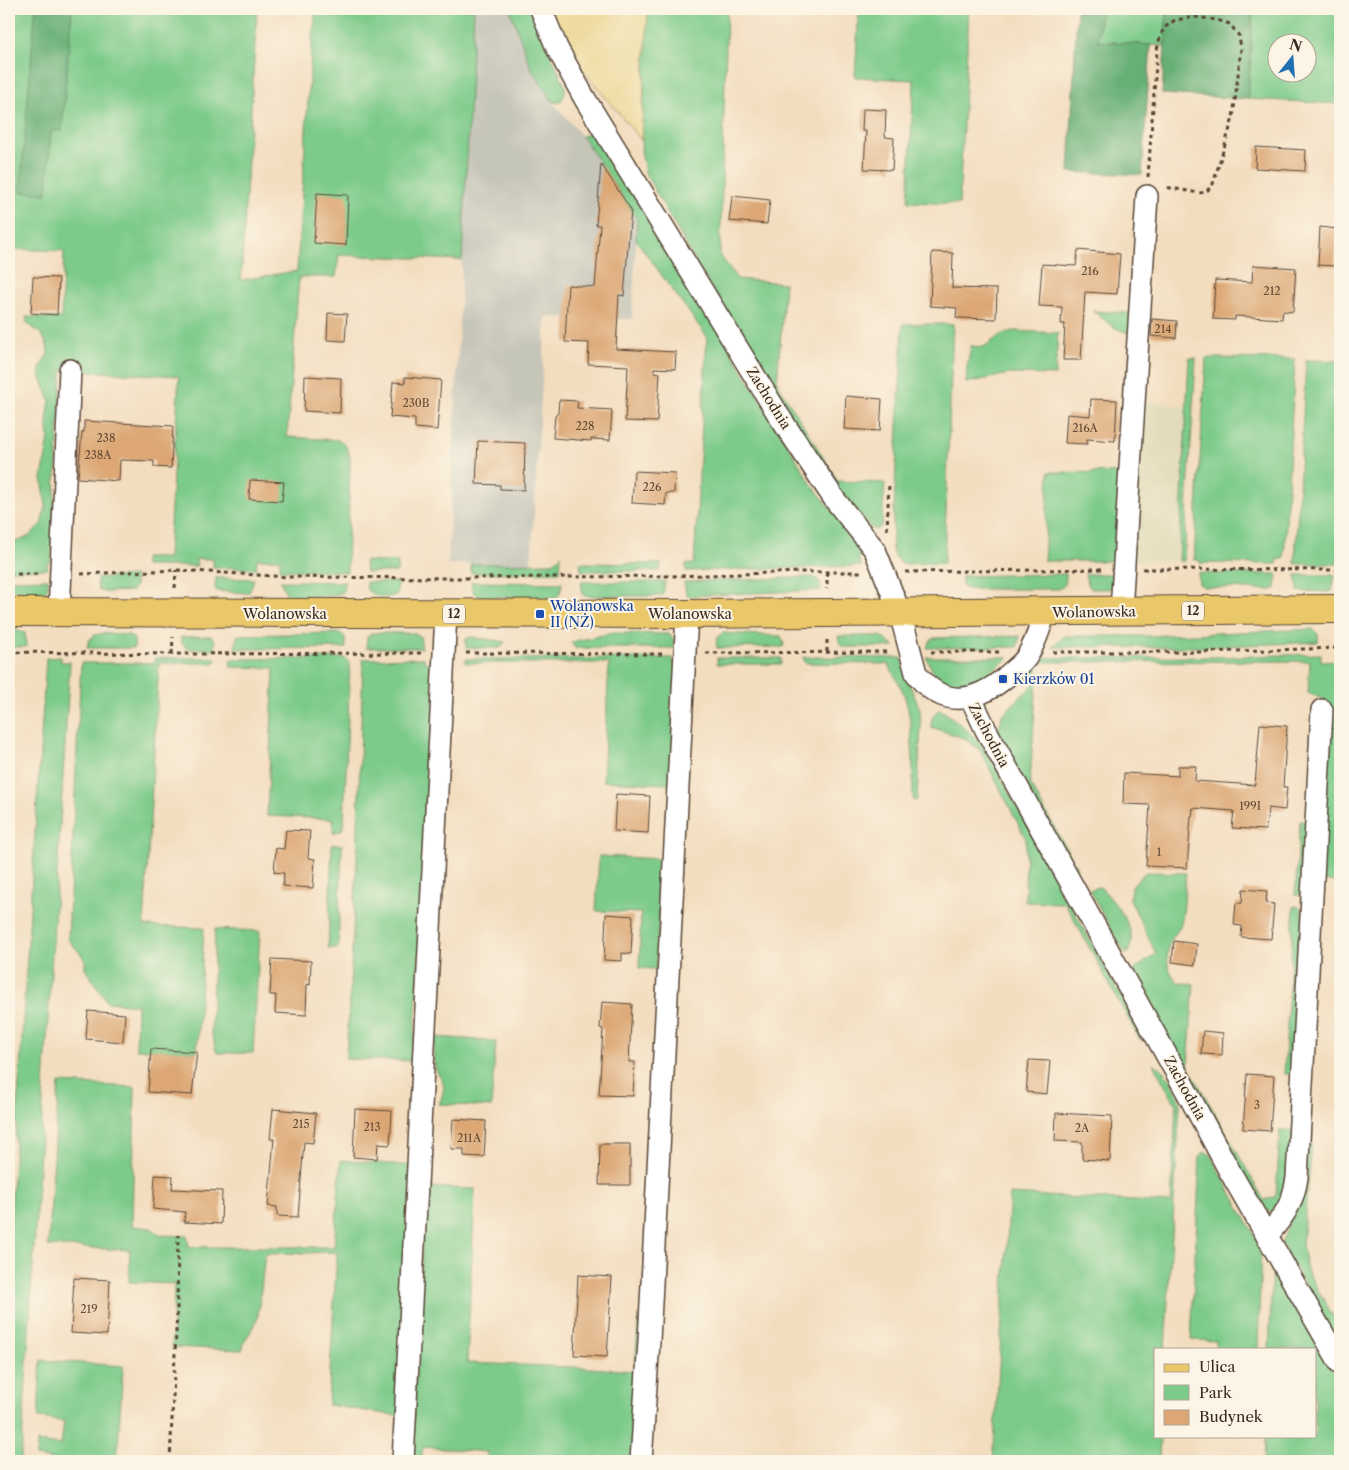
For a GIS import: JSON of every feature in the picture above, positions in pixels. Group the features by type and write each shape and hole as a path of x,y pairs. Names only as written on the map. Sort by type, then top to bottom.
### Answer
{"main road":[{"name":"Wolanowska","path":"9,612 687,614 1340,609"}],"street":[{"name":"Zachodnia","path":"541,9 557,48 585,99 781,419 835,500 875,550 900,613 916,672 931,690 952,698 971,698 986,730 1030,811 1229,1170 1340,1363"},
{"path":"1121,611 1147,189"},
{"path":"59,613 70,370"},
{"path":"971,698 993,688 1025,660 1037,639 1046,612"},
{"path":"403,1461 446,614"},
{"path":"641,1461 650,1341 687,614"},
{"path":"1267,1236 1288,1210 1294,1195 1297,1178 1322,710"}],"path":[{"path":"1195,17 1230,24 1239,36 1240,59 1233,118 1214,184 1206,192 1199,193 1147,189 1157,50 1164,28 1175,20 1195,17"},
{"path":"875,550 882,543 887,530 889,484"},
{"path":"9,574 176,570 287,577 458,578 1124,569 1340,570"},
{"path":"170,1461 177,1311 178,1235"}],"shaded area":[{"path":"474,9 510,9 531,68 552,101 582,136 637,219 632,319 546,317 531,563 448,564"},
{"path":"1141,400 1187,407 1179,561 1132,561"}],"green space":[{"path":"9,9 257,9 241,280 297,271 311,53 316,9 474,9 462,260 339,255 336,277 299,277 287,437 338,440 345,445 350,458 347,572 280,570 280,559 257,559 256,569 213,567 213,559 196,559 197,566 145,566 144,558 168,558 179,376 62,370 51,561 47,564 48,569 9,570 9,543 29,536 41,524 46,506 42,478 49,438 47,421 50,400 40,376 40,368 48,353 47,345 42,335 27,323 26,317 61,318 64,251 9,249"},
{"path":"37,9 72,9 62,131 51,131 47,194 20,192 35,13"},
{"path":"510,9 530,9 565,86 564,96 558,103 552,101 531,68"},
{"path":"648,9 727,9 720,255 737,279 785,283 777,383 836,478 836,481 885,483 882,524 879,529 872,529 847,504 830,481 701,271 646,175 641,152"},
{"path":"859,9 969,9 959,204 908,202 914,80 855,77"},
{"path":"1077,9 1101,9 1098,41 1151,45 1142,175 1069,172"},
{"path":"1101,9 1167,9 1165,46 1098,41"},
{"path":"1167,9 1253,9 1248,99 1162,94"},
{"path":"1253,9 1340,9 1340,104 1248,99"},
{"path":"592,132 709,315 812,485 859,544 862,556 858,558 861,566 686,571 686,564 694,564 707,337 636,240 637,219 582,136"},
{"path":"1093,311 1132,313 1131,334 1115,328"},
{"path":"903,324 953,324 944,563 902,564 894,556 892,549"},
{"path":"1014,331 1058,333 1055,375 1009,374 966,383 971,346 984,347 1002,334"},
{"path":"1189,358 1196,358 1184,561 1179,561"},
{"path":"1206,358 1295,359 1284,559 1277,559 1277,564 1200,563 1199,560 1194,560"},
{"path":"1306,360 1340,361 1340,518 1338,564 1295,564"},
{"path":"1049,472 1123,473 1118,561 1044,561"},
{"path":"561,555 560,572 471,573 471,564 553,563"},
{"path":"364,561 398,562 397,572 366,572"},
{"path":"580,563 661,564 660,571 581,571"},
{"path":"1198,573 1277,574 1276,588 1272,590 1204,587 1199,584"},
{"path":"1066,574 1064,585 1058,589 968,589 962,585 962,576"},
{"path":"1085,574 1115,574 1113,587 1109,589 1091,589"},
{"path":"1296,575 1335,575 1332,591 1298,591"},
{"path":"135,576 135,586 132,591 104,592 98,590 97,578"},
{"path":"814,577 819,581 821,590 689,596 686,594 684,582"},
{"path":"216,578 254,579 250,591 247,593 217,591 215,588"},
{"path":"48,579 48,586 44,594 9,589 9,580"},
{"path":"280,581 345,582 343,592 334,596 291,596 286,593"},
{"path":"366,582 398,582 397,594 390,597 378,596 367,590"},
{"path":"471,582 562,583 560,594 556,598 480,597 474,593"},
{"path":"581,582 665,582 663,594 660,596 586,596 583,595"},
{"path":"1313,629 1318,634 1318,642 1201,647 1052,647 1065,636 1146,636"},
{"path":"9,630 25,633 26,647 9,647"},
{"path":"105,633 129,635 134,639 134,648 87,648 88,642 94,635"},
{"path":"340,633 345,637 346,648 235,649 237,636 240,635"},
{"path":"373,633 415,633 420,636 422,648 366,648 367,637"},
{"path":"612,633 669,634 673,639 674,648 575,648 571,642"},
{"path":"724,633 781,636 784,643 783,647 717,648 717,639 719,635"},
{"path":"211,636 215,640 215,649 188,649 182,644 181,637"},
{"path":"838,636 881,636 895,647 843,647"},
{"path":"1020,636 1017,647 927,648 929,642 934,638"},
{"path":"471,637 505,642 500,648 466,648 466,639"},
{"path":"1339,653 1340,882 1320,881 1329,704 1325,700 1308,693 1310,661 1038,662 1030,784 1077,868 1071,868 994,728 1000,726 1002,715 1033,685 1027,679 1038,658 1321,654 1321,661 1339,660"},
{"path":"61,657 61,662 70,662 21,1461 9,1461 9,1242 46,658"},
{"path":"803,657 902,658 910,686 920,709 921,725 917,800 913,801 912,746 907,703 888,664 805,663"},
{"path":"926,657 1009,657 975,681 964,686 953,686 943,682 934,673"},
{"path":"155,658 215,658 215,663 159,663 144,926 204,928 197,1052 136,1049 137,1005 107,1002 85,968 85,959 68,939 81,663 154,663"},
{"path":"345,658 350,663 344,823 342,830 333,833 333,819 267,816 274,668 230,667 231,659"},
{"path":"424,658 425,663 437,663 413,1061 346,1059 357,860 363,659"},
{"path":"673,658 673,663 679,663 673,784 603,781 609,663 465,663 466,659"},
{"path":"717,658 781,658 781,664 717,664"},
{"path":"939,709 966,729 988,754 1143,1036 1140,1040 1065,903 1025,902 1026,839 980,750 964,738 931,727 932,718"},
{"path":"1300,821 1309,822 1305,892 1301,895 1295,895"},
{"path":"332,844 342,845 338,948 328,948"},
{"path":"599,856 662,859 656,969 639,968 641,913 596,911"},
{"path":"1146,872 1186,873 1181,924 1170,943 1168,962 1171,973 1179,983 1194,984 1188,1066 1264,1200 1276,1196 1280,1130 1293,1130 1288,1188 1276,1211 1270,1212 1260,1207 1130,973 1156,954 1130,899 1134,884"},
{"path":"1098,887 1102,888 1114,903 1130,928 1130,946 1126,955 1089,890"},
{"path":"1294,906 1299,907 1303,911 1295,1074 1284,1074"},
{"path":"215,929 260,931 253,1053 217,1053 211,1031"},
{"path":"435,1037 496,1041 491,1107 439,1104 444,1089 435,1068"},
{"path":"1153,1064 1163,1071 1171,1081 1180,1105 1165,1348 1154,1348 1154,1438 1160,1438 1159,1461 993,1461 1010,1194 1171,1203 1176,1105"},
{"path":"59,1083 135,1087 132,1226 151,1228 159,1235 187,1236 189,1247 334,1247 341,1160 414,1166 399,1416 328,1405 337,1252 265,1254 258,1316 254,1327 245,1340 242,1350 172,1347 174,1284 129,1282 130,1250 48,1246"},
{"path":"1307,1132 1313,1133 1302,1244 1308,1273 1340,1328 1340,1349 1281,1243 1288,1227"},
{"path":"1204,1152 1210,1154 1261,1247 1258,1348 1216,1348 1216,1341 1191,1340 1200,1156"},
{"path":"425,1187 475,1189 467,1363 635,1371 638,1322 645,1322 635,1461 511,1461 487,1458 487,1452 423,1447 421,1461 411,1461"},
{"path":"1274,1274 1279,1274 1340,1383 1340,1461 1264,1461 1265,1438 1316,1438 1316,1348 1269,1348 1272,1278"},
{"path":"41,1360 123,1366 117,1461 62,1461 36,1457 37,1442 61,1445 64,1421 38,1418"}],"sand":[{"path":"549,9 648,9 641,140 574,59"}],"building":[{"path":"863,109 886,110 885,137 894,138 892,170 864,169 866,131 862,131"},
{"path":"1256,147 1306,150 1305,171 1255,168"},
{"path":"601,164 631,210 624,296 619,295 616,349 676,352 675,369 654,368 654,372 660,373 657,422 625,421 628,366 588,364 589,343 565,342 568,285 595,287 600,225 596,225"},
{"path":"317,193 348,195 346,245 314,243"},
{"path":"732,196 770,200 767,224 729,221"},
{"path":"1320,227 1337,229 1335,266 1318,265"},
{"path":"1078,250 1120,254 1117,294 1085,292 1081,360 1063,360 1065,324 1061,324 1062,307 1039,306 1042,264 1076,266"},
{"path":"932,252 953,253 952,288 997,289 996,319 956,318 957,308 930,306"},
{"path":"1253,265 1296,268 1293,312 1283,311 1282,319 1235,316 1235,320 1213,319 1215,280 1252,282"},
{"path":"33,277 59,278 57,315 31,313"},
{"path":"328,313 347,314 345,341 327,340"},
{"path":"1152,319 1177,321 1176,338 1151,336"},
{"path":"305,376 341,378 340,413 304,411"},
{"path":"405,377 441,380 437,430 415,428 415,419 390,417 393,382 405,383"},
{"path":"846,396 882,399 880,431 844,429"},
{"path":"1091,399 1117,400 1115,441 1087,439 1087,444 1065,443 1067,414 1090,416"},
{"path":"559,400 578,401 577,408 612,410 610,440 591,439 591,441 553,438"},
{"path":"84,421 173,426 171,468 154,467 154,461 120,460 119,481 78,478"},
{"path":"478,441 525,443 524,490 500,489 500,485 476,484"},
{"path":"634,471 675,473 674,493 666,493 665,505 632,503"},
{"path":"250,480 284,482 282,501 249,499"},
{"path":"1260,724 1287,726 1283,787 1287,787 1285,810 1268,808 1266,830 1232,828 1234,811 1193,808 1187,868 1146,866 1150,805 1123,804 1124,773 1178,776 1178,766 1196,766 1195,781 1255,785"},
{"path":"616,794 650,796 648,833 614,831"},
{"path":"286,830 310,831 308,858 315,859 313,888 283,886 284,873 274,872 276,848 284,849"},
{"path":"1243,889 1267,891 1266,903 1274,904 1271,939 1241,937 1242,926 1234,925 1236,903 1242,903"},
{"path":"606,914 633,916 631,954 622,953 622,961 604,960"},
{"path":"1174,941 1197,944 1195,965 1172,962"},
{"path":"272,959 311,961 310,985 307,984 306,1015 275,1013 276,995 270,995"},
{"path":"602,1002 632,1004 629,1062 635,1062 633,1096 599,1095 603,1029 600,1028"},
{"path":"88,1011 125,1014 123,1042 86,1039"},
{"path":"1203,1031 1223,1033 1222,1055 1201,1054"},
{"path":"151,1049 197,1052 192,1095 148,1092"},
{"path":"1029,1060 1050,1061 1047,1094 1026,1092"},
{"path":"1247,1074 1274,1076 1270,1131 1243,1129"},
{"path":"273,1109 316,1113 313,1143 304,1142 298,1217 277,1216 277,1207 268,1206 274,1139 270,1139"},
{"path":"355,1109 392,1111 390,1145 378,1144 377,1159 353,1157"},
{"path":"1056,1113 1112,1116 1110,1161 1082,1159 1082,1142 1055,1141"},
{"path":"453,1119 486,1121 484,1157 464,1156 464,1149 451,1149"},
{"path":"600,1144 630,1144 630,1185 599,1185"},
{"path":"155,1175 173,1176 172,1189 222,1191 221,1224 184,1222 185,1212 153,1209"},
{"path":"578,1275 612,1277 607,1357 574,1355"},
{"path":"74,1278 110,1280 107,1335 71,1333"}],"place":[{"name":"Wolanowska II (NŻ)","path":"540,614"},
{"name":"Kierzków 01","path":"1003,679"}]}
